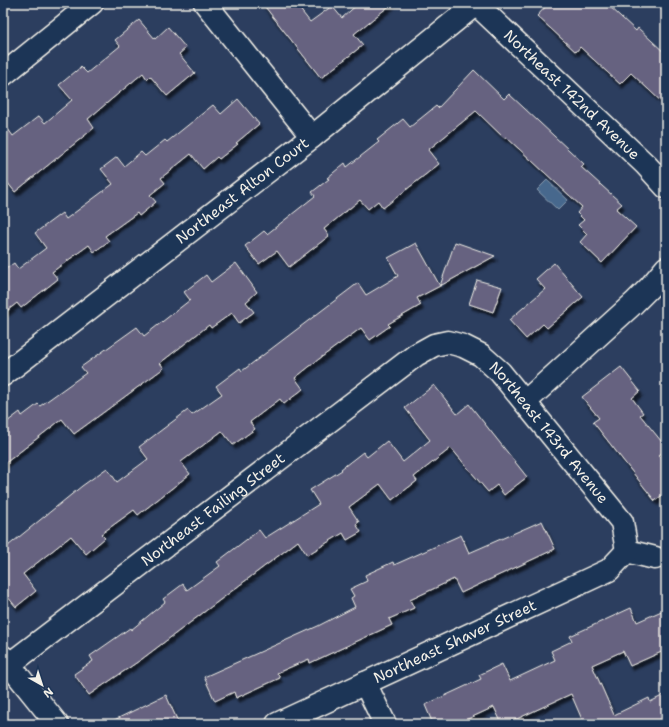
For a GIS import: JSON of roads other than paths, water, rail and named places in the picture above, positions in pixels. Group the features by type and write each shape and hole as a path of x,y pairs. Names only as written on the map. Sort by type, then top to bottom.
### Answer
{"street":[{"path":"3,75 92,3"},
{"path":"205,3 312,137"},
{"name":"Northeast Alton Court","path":"3,375 312,137 477,4"},
{"name":"Northeast 142nd Avenue","path":"477,4 646,165 666,187"},
{"path":"525,402 634,303 666,268"},
{"name":"Northeast 143rd Avenue","path":"416,355 434,344 448,342 463,346 481,354 500,372 622,522 627,551"},
{"name":"Northeast Failing Street","path":"6,660 416,355"},
{"path":"627,551 655,558"},
{"name":"Northeast Shaver Street","path":"277,724 609,570 627,551"},
{"path":"6,660 57,724"},
{"path":"364,683 385,724"}],"water":[{"path":"547,180 568,200 558,210 537,190"}]}
